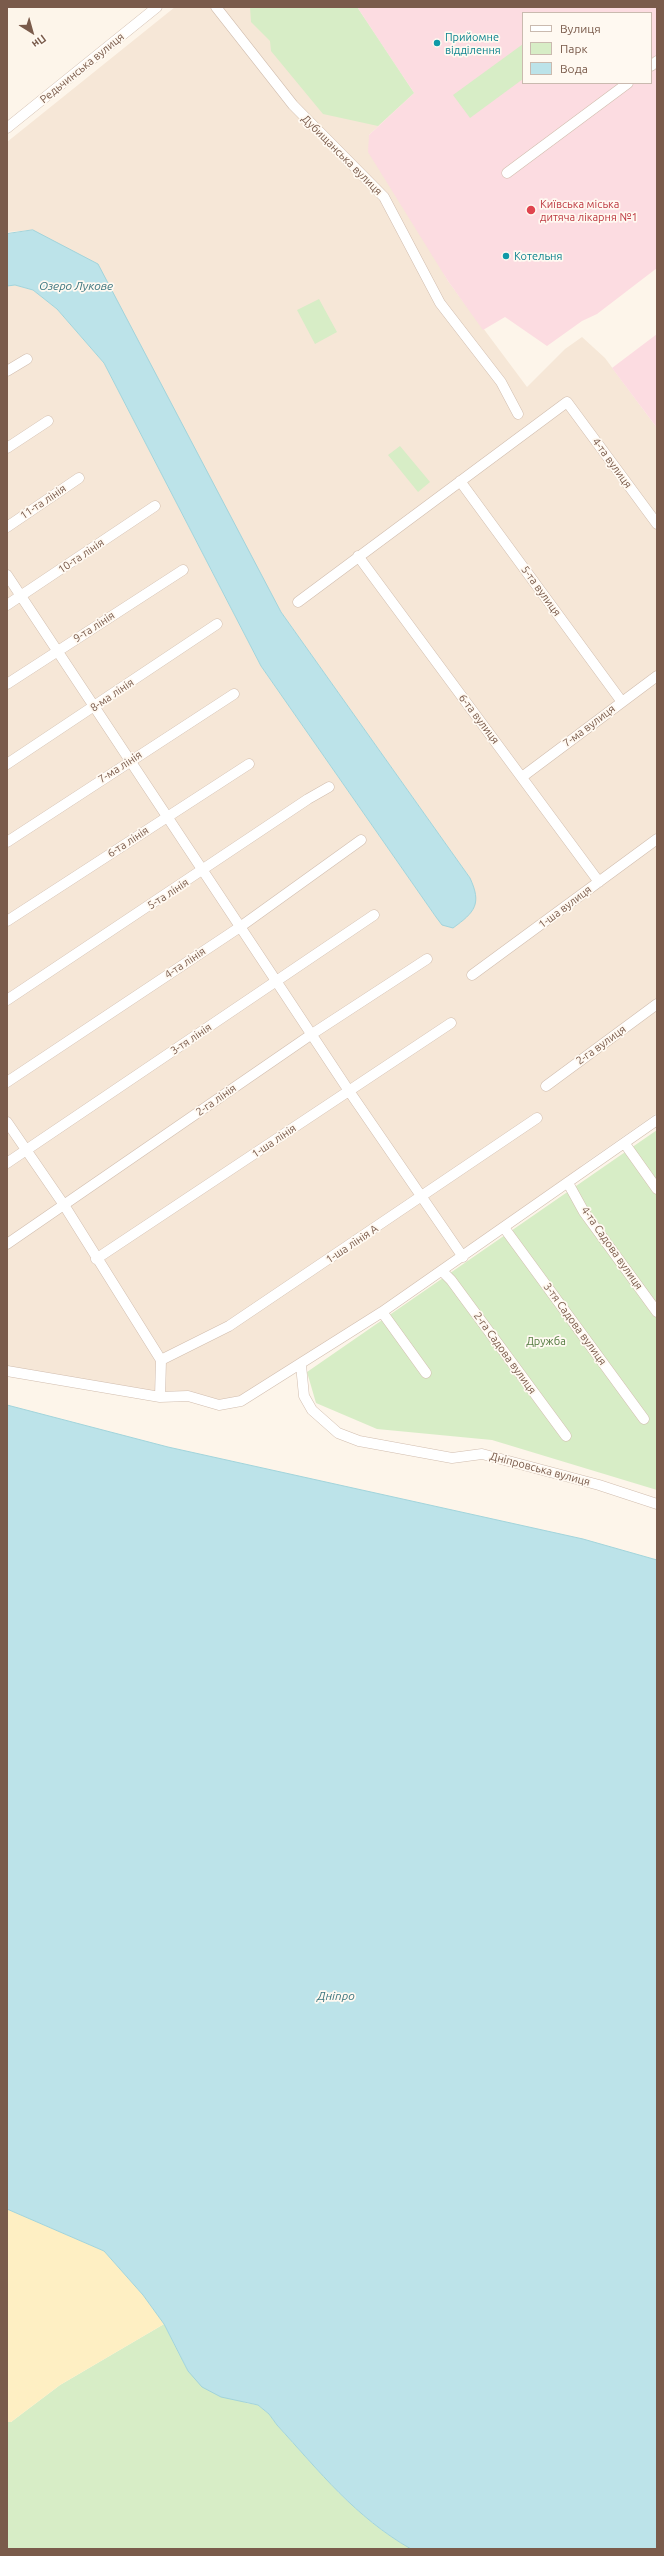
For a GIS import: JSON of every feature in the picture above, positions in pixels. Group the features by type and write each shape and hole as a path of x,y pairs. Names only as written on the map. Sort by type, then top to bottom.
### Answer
{"street":[{"name":"Редьчинська вулиця","path":"7,128 157,7"},
{"name":"Дубищанська вулиця","path":"216,7 293,105 384,197 440,303 501,382 518,414"},
{"path":"507,173 627,84"},
{"path":"7,371 27,359"},
{"name":"4-та вулиця","path":"460,481 567,402 657,524"},
{"path":"7,448 48,421"},
{"name":"11-та лінія","path":"7,527 79,478"},
{"path":"298,602 460,481"},
{"name":"5-та вулиця","path":"460,481 622,702"},
{"name":"10-та лінія","path":"7,605 156,506"},
{"name":"6-та вулиця","path":"358,556 599,882"},
{"name":"9-та лінія","path":"7,684 183,570"},
{"path":"7,575 349,1091 463,1257"},
{"name":"8-ма лінія","path":"7,764 217,624"},
{"name":"7-ма вулиця","path":"522,777 657,676"},
{"name":"7-ма лінія","path":"7,842 234,694"},
{"name":"6-та лінія","path":"7,921 249,764"},
{"name":"5-та лінія","path":"7,1000 203,871 308,799 329,787"},
{"name":"1-ша вулиця","path":"472,975 657,839"},
{"name":"4-та лінія","path":"7,1082 240,927 361,840"},
{"name":"3-тя лінія","path":"7,1163 374,915"},
{"name":"2-га лінія","path":"7,1244 312,1034 427,959"},
{"name":"2-га вулиця","path":"546,1086 657,1004"},
{"name":"1-ша лінія","path":"96,1259 451,1022"},
{"name":"1-ша лінія А","path":"162,1360 229,1326 537,1118"},
{"path":"7,1371 160,1397 188,1396 219,1405 241,1401 301,1365 505,1229 657,1120"},
{"path":"7,1122 64,1205 96,1259 162,1360 160,1397"},
{"path":"624,1144 657,1188"},
{"name":"4-та Садова вулиця","path":"568,1183 584,1212 657,1312"},
{"name":"3-тя Садова вулиця","path":"505,1229 644,1419"},
{"name":"2-га Садова вулиця","path":"442,1271 451,1280 566,1436"},
{"path":"382,1312 426,1373"},
{"name":"Дніпровська вулиця","path":"301,1365 304,1396 312,1410 338,1433 359,1441 452,1458 482,1454 599,1485 657,1504"}],"shaded area":[{"path":"175,7 357,7 414,93 369,135 448,281 527,387 565,349 582,337 605,358 657,428 657,1113 581,1166 586,1171 241,1401 219,1405 7,1371 7,286 15,285 33,290 57,309 104,363 261,666 436,917 470,878 281,612 33,230 7,232 7,142"},
{"name":"Київська міська дитяча лікарня №1","path":"357,7 657,7 657,268 597,314 582,321 547,346 505,317 483,330 448,281 368,152 369,135 414,93"},
{"path":"657,334 657,428 612,368"}],"green space":[{"path":"250,7 357,7 414,93 378,126 323,114 271,51 270,41 251,22"},
{"path":"522,45 522,80 470,118 453,95"},
{"path":"319,299 337,332 315,344 297,310"},
{"path":"400,446 430,482 418,492 388,455"},
{"name":"Дружба","path":"657,1130 657,1490 492,1440 377,1429 316,1403 307,1372"},
{"path":"164,2324 188,2371 246,2403 258,2405 269,2414 277,2425 339,2493 372,2523 411,2549 7,2549 7,2422 11,2422 60,2385"}],"sand":[{"path":"7,2209 104,2251 143,2295 164,2324 60,2385 11,2422 7,2422"}],"water":[{"name":"Озеро Лукове","path":"33,230 98,264 281,612 470,878 476,895 474,907 467,917 453,928 442,925 436,917 261,666 104,363 57,309 33,290 15,285 7,286 7,234"},
{"name":"Дніпро","path":"7,1405 168,1447 583,1539 657,1560 657,2549 411,2549 372,2523 339,2493 277,2425 269,2414 258,2405 221,2397 202,2387 188,2371 164,2324 143,2295 104,2251 7,2209"}],"place":[{"name":"Прийомне відділення","path":"437,43"},
{"name":"Київська міська дитяча лікарня №1","path":"531,210"},
{"name":"Котельня","path":"506,256"}]}
